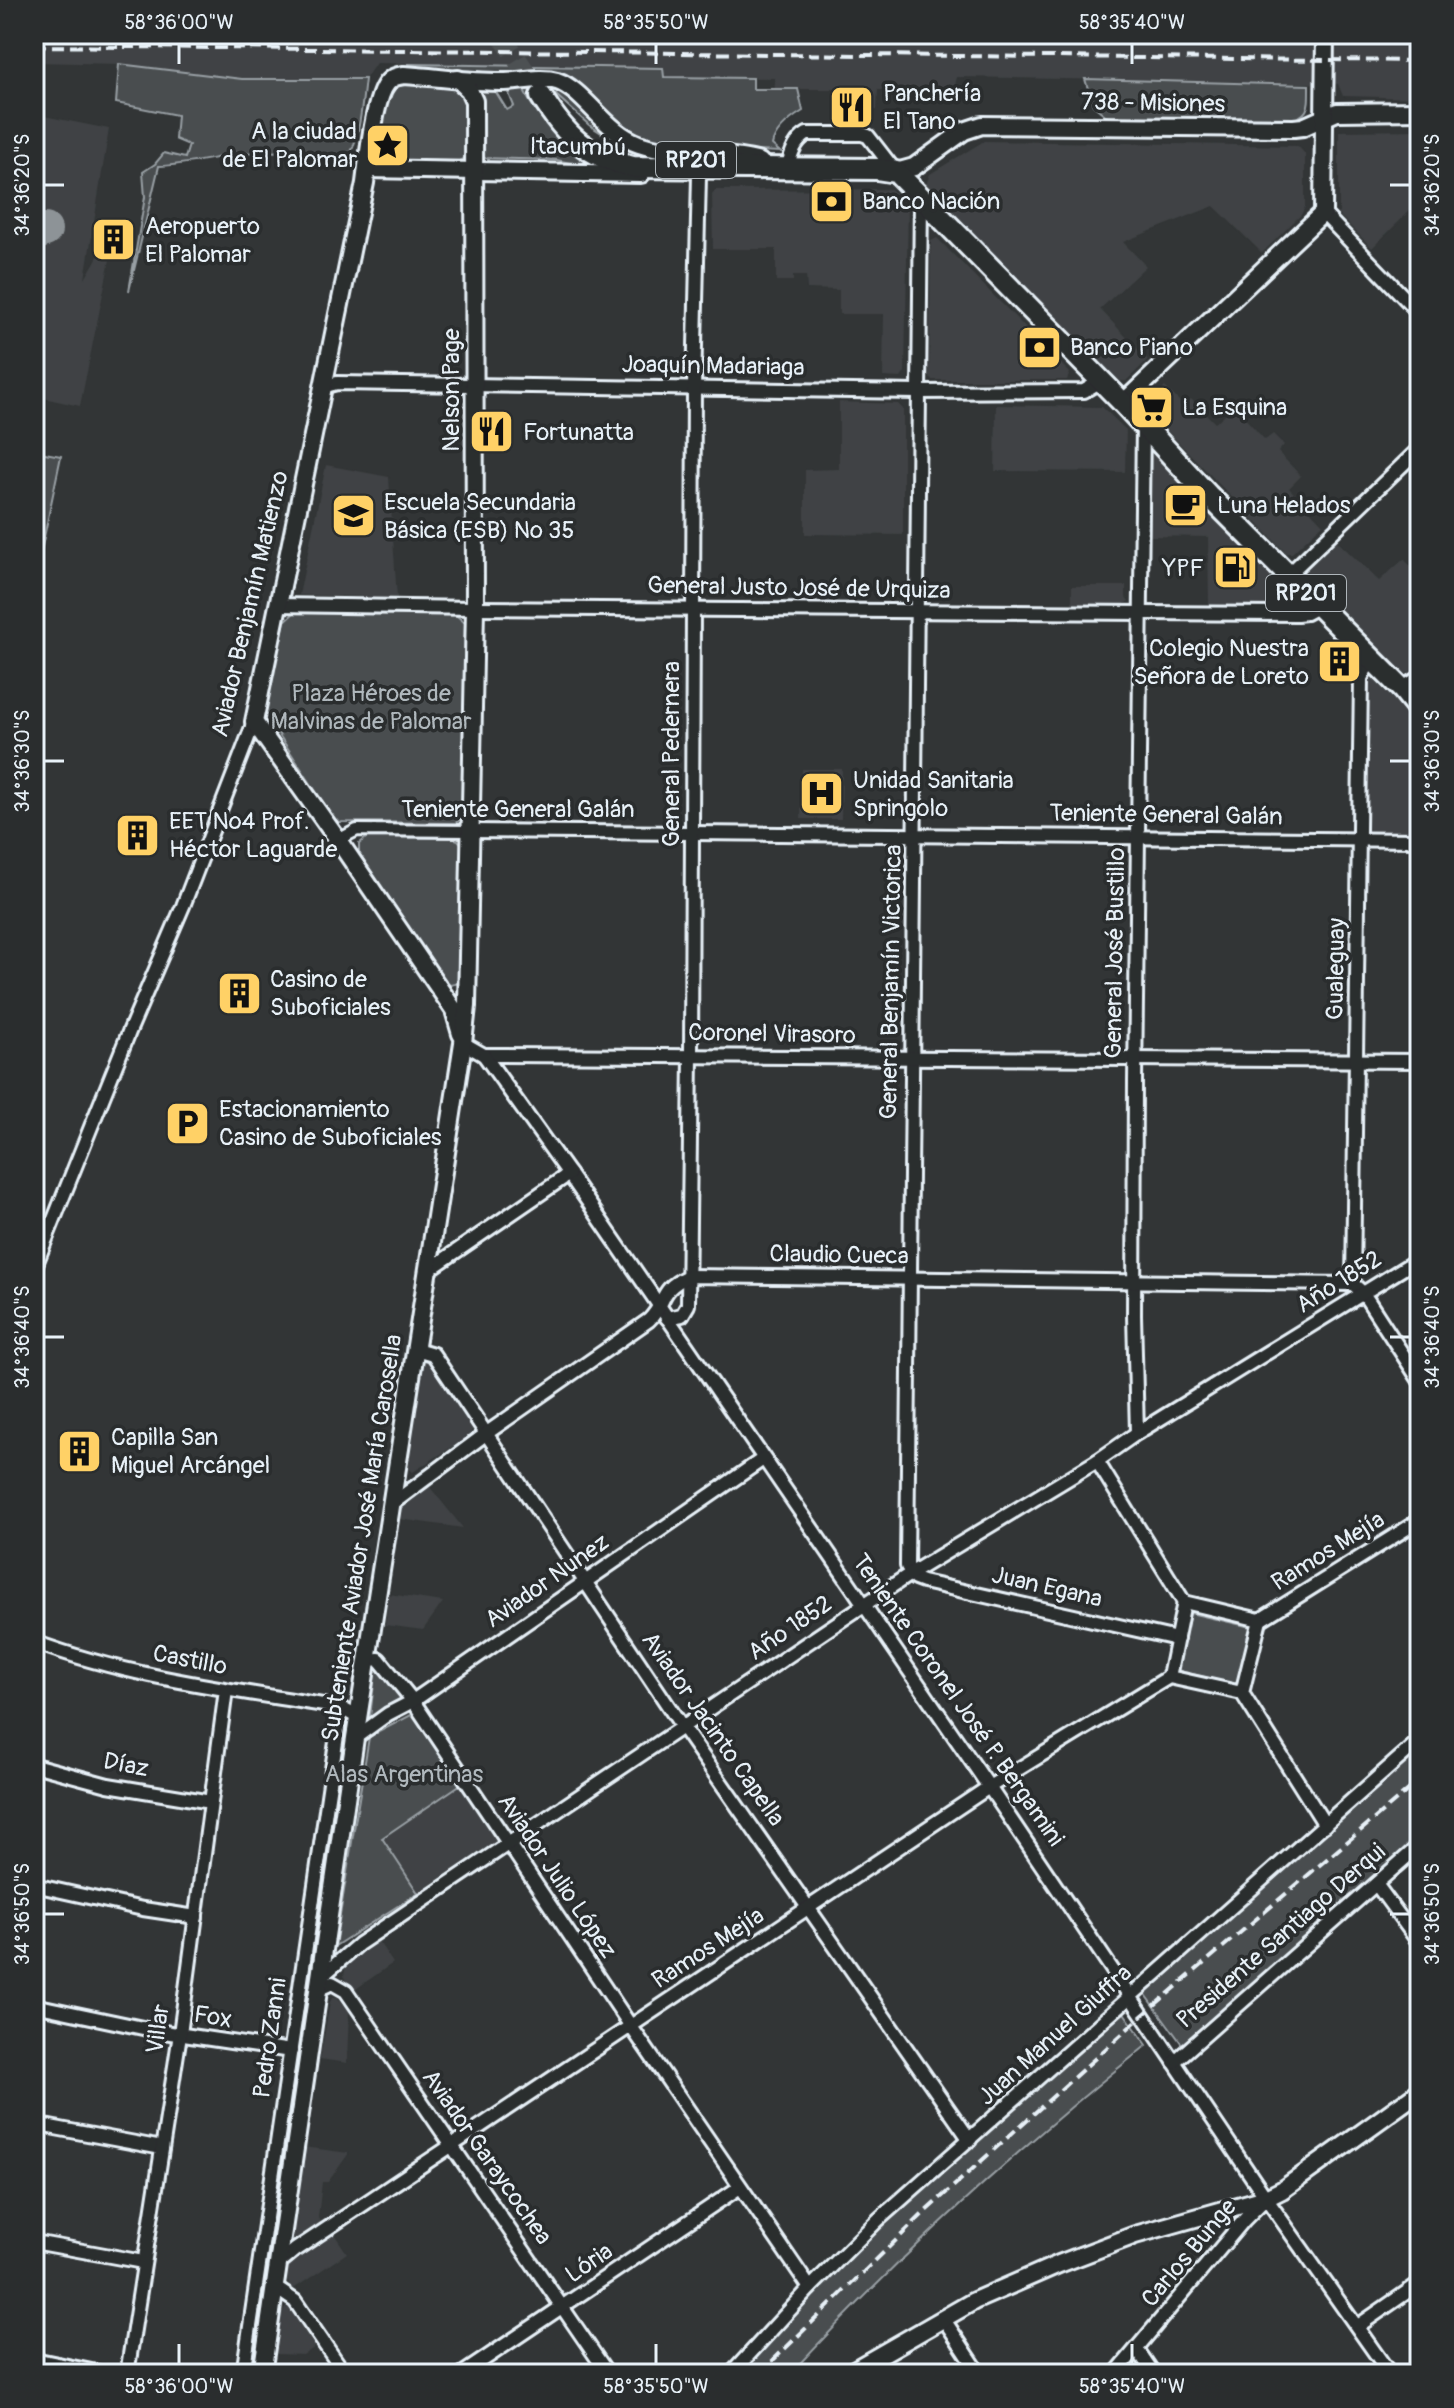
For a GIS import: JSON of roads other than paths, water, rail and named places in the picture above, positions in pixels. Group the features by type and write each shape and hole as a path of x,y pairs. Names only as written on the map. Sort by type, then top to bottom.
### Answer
{"main road":[{"name":"RP201","path":"543,94 577,134 620,158 788,168"},
{"name":"Itacumbú","path":"788,168 896,172"},
{"name":"RP201","path":"896,172 1319,606 1372,658 1412,685 1420,711"}],"street":[{"path":"1325,34 1323,213 1420,314"},
{"name":"Itacumbú","path":"404,75 491,82 558,81 572,90 601,119 631,140 667,150 741,158 788,168"},
{"name":"Aviador Benjamín Matienzo","path":"34,1269 183,906 254,722 383,89 394,77 404,75"},
{"name":"Nelson Page","path":"458,79 469,90 474,101 476,385 468,985 463,1043"},
{"name":"738 - Misiones","path":"896,172 914,167 964,131 982,125 1294,128 1348,111 1420,111"},
{"path":"788,168 792,151 807,134 862,134 868,136 896,172"},
{"name":"Itacumbú","path":"367,169 699,176 788,168"},
{"name":"General Pedernera","path":"667,1318 682,1315 686,1310 688,1276 694,388 699,176"},
{"name":"General Benjamín Victorica","path":"910,1574 906,1559 921,198"},
{"path":"1123,403 1323,213"},
{"name":"Joaquín Madariaga","path":"322,387 337,383 918,392 1084,391 1101,381"},
{"name":"General José Bustillo","path":"1137,1433 1134,1282 1143,425"},
{"path":"1288,575 1420,448"},
{"name":"General Justo José de Urquiza","path":"277,605 1297,614 1319,606"},
{"name":"Gualeguay","path":"1358,1288 1361,678 1372,658"},
{"path":"254,722 454,1010 463,1043"},
{"name":"Teniente General Galán","path":"338,840 357,830 1420,840"},
{"name":"Coronel Virasoro","path":"463,1043 484,1055 1420,1061"},
{"name":"Subteniente Aviador José María Carosella","path":"262,2374 355,1738 463,1043"},
{"name":"Teniente Coronel José P. Bergamini","path":"484,1055 569,1174 1266,2198 1390,2374"},
{"path":"429,1270 569,1174"},
{"name":"Año 1852","path":"320,1983 359,1944 910,1574 1339,1309 1358,1288 1420,1258"},
{"path":"392,1504 487,1433 649,1320 670,1286 688,1276"},
{"name":"Claudio Cueca","path":"688,1276 1330,1284 1358,1288"},
{"path":"1330,1284 1339,1295 1339,1309"},
{"path":"1358,1288 1420,1381"},
{"name":"Aviador Jacinto Capella","path":"416,1349 433,1354 683,1728 970,2140"},
{"name":"Aviador Nunez","path":"355,1738 763,1459"},
{"path":"1097,1461 1184,1602 1169,1677 1242,1693 1325,1825"},
{"name":"Ramos Mejía","path":"1260,1620 1420,1520"},
{"name":"Juan Egana","path":"910,1574 923,1582 1177,1639"},
{"path":"1184,1602 1260,1620 1242,1693"},
{"name":"Castillo","path":"34,1642 159,1678 341,1708"},
{"name":"Aviador Julio López","path":"367,1660 379,1659 413,1701 810,2288"},
{"name":"Ramos Mejía","path":"277,2265 630,2025 989,1787 1169,1677"},
{"name":"Villar","path":"127,2374 180,2034 226,1690"},
{"path":"341,1708 359,1718"},
{"name":"Pedro Zanni","path":"243,2374 341,1708"},
{"name":"Juan Manuel Giuffra","path":"731,2374 878,2220 1420,1740"},
{"name":"Díaz","path":"34,1765 108,1785 211,1802"},
{"name":"Presidente Santiago Derqui","path":"1174,2062 1420,1845"},
{"path":"1376,1884 1420,1944"},
{"path":"34,1885 130,1907 196,1917"},
{"name":"Aviador Garaycochea","path":"320,1983 332,1983 346,1991 608,2374"},
{"name":"Fox","path":"34,2005 102,2021 291,2051"},
{"path":"847,2374 974,2301 1090,2251 1266,2198 1282,2190 1420,2091"},
{"path":"34,2124 162,2148"},
{"name":"Lória","path":"462,2374 740,2187"},
{"name":"Carlos Bunge","path":"1115,2374 1266,2198"},
{"path":"34,2242 143,2262"},
{"path":"1358,2326 1420,2283"},
{"path":"276,2288 295,2301 345,2374"},
{"path":"943,2318 980,2374"},
{"path":"1137,2349 1154,2374"},
{"path":"34,2359 106,2374"}],"waterway":[{"path":"1408,37 1420,37"}],"tunnel":[{"path":"501,34 540,95"}],"railway":[{"path":"34,46 1420,61"},
{"path":"759,2374 926,2211 1143,2015 1420,1780"}],"place":[{"name":"Panchería El Tano","path":"852,107"},
{"name":"A la ciudad de El Palomar","path":"388,145"},
{"name":"Banco Nación","path":"831,201"},
{"name":"Aeropuerto El Palomar","path":"114,240"},
{"name":"Banco Piano","path":"1039,347"},
{"name":"La Esquina","path":"1151,407"},
{"name":"Fortunatta","path":"492,432"},
{"name":"Luna Helados","path":"1186,505"},
{"name":"Escuela Secundaria Básica (ESB) Nº 35","path":"353,516"},
{"name":"YPF","path":"1235,568"},
{"name":"Colegio Nuestra Señora de Loreto","path":"1340,662"},
{"name":"Unidad Sanitaria Springolo","path":"822,794"},
{"name":"EET Nº4 Prof. Héctor Laguarde","path":"138,835"},
{"name":"Casino de Suboficiales","path":"239,993"},
{"name":"Estacionamiento Casino de Suboficiales","path":"188,1123"},
{"name":"Capilla San Miguel Arcángel","path":"80,1451"}],"park label":[{"name":"Plaza Héroes de Malvinas de Palomar","path":"371,707"},
{"name":"Alas Argentinas","path":"404,1774"}]}
